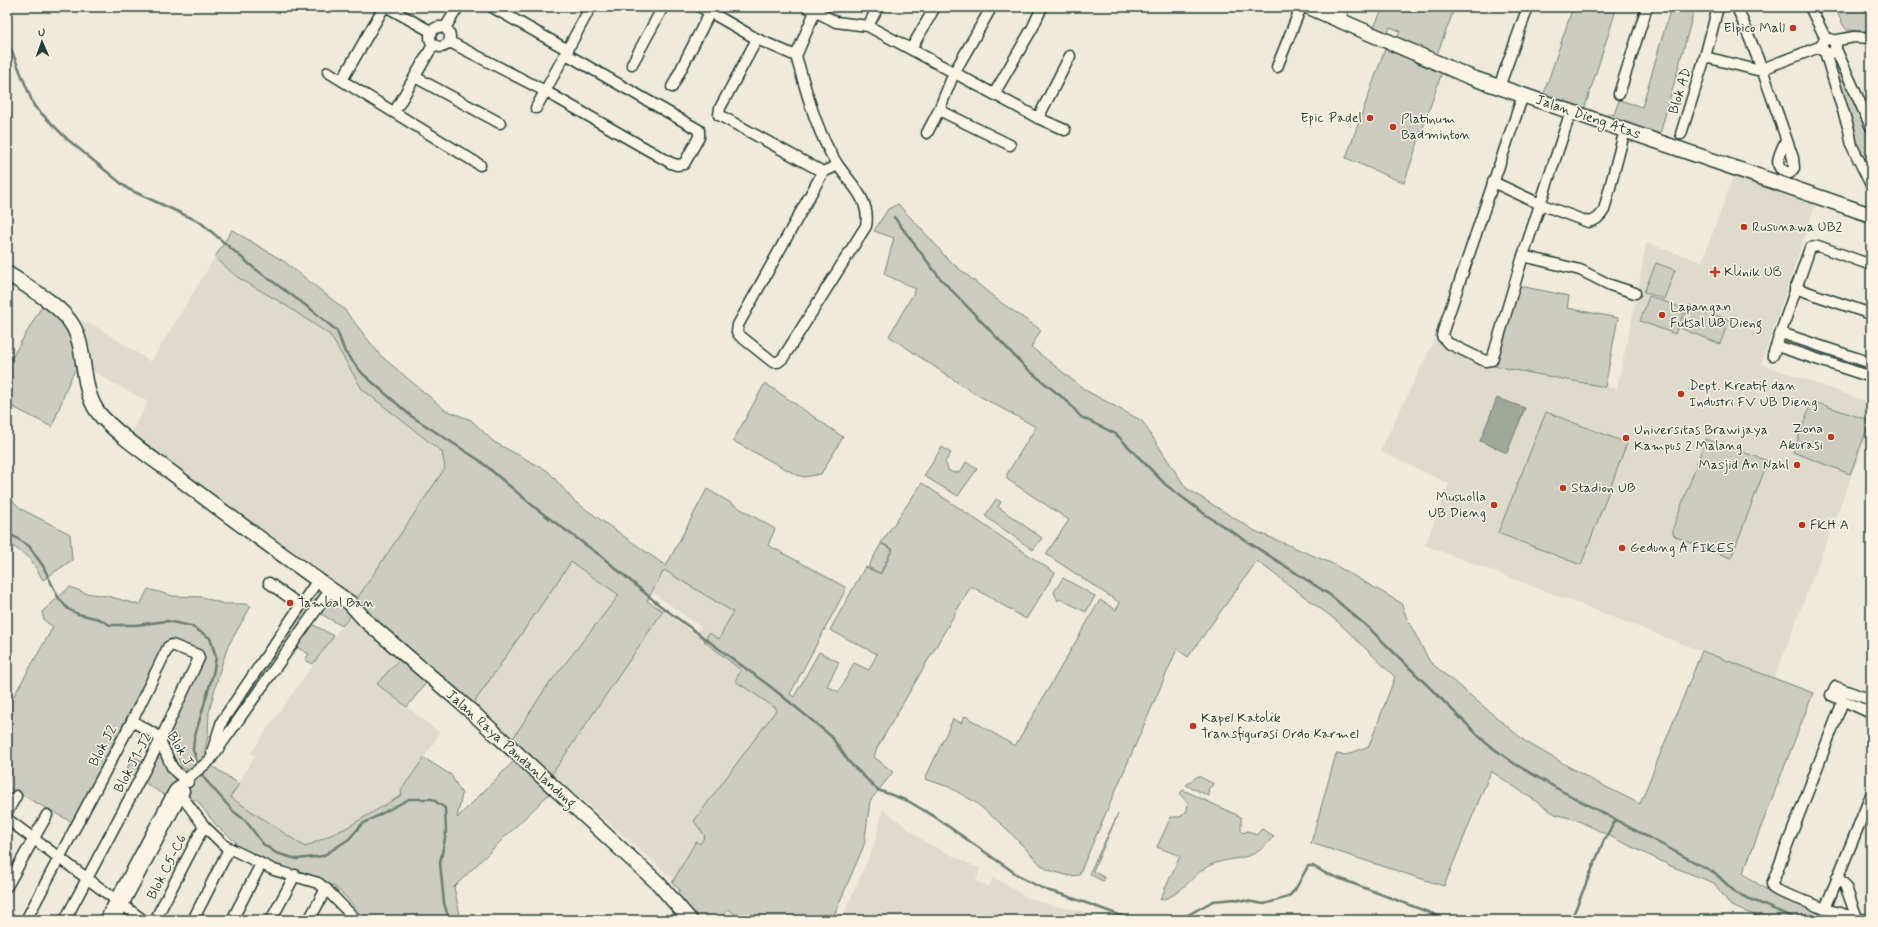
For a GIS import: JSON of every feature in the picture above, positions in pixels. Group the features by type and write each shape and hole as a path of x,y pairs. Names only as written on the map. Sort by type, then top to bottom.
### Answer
{"street":[{"path":"342,80 385,7 432,32"},
{"path":"445,28 458,7"},
{"path":"450,42 545,91 671,163 677,166 684,164 700,134 697,128 492,7"},
{"path":"536,108 590,7"},
{"path":"632,64 663,7"},
{"path":"700,7 757,39 796,56"},
{"path":"868,26 878,7"},
{"path":"911,49 935,7"},
{"path":"994,94 1033,27 1042,7"},
{"path":"1277,67 1301,7"},
{"name":"Jalan Dieng Atas","path":"1309,7 1341,13 1386,42 1499,87 1871,215"},
{"path":"1499,87 1528,7"},
{"path":"1619,94 1647,7"},
{"name":"Blok AD","path":"1681,134 1705,57 1718,7"},
{"path":"1737,7 1766,67 1786,140"},
{"path":"1810,7 1871,127"},
{"path":"838,165 822,172 737,329 739,335 773,362 778,362 783,358 866,226 867,211 865,205 858,192 838,165 818,127 796,56 813,8 836,22 868,26 1038,118 1065,130"},
{"path":"927,133 939,110 954,73 991,8"},
{"path":"672,87 710,12"},
{"path":"439,27 445,28 450,36 450,42 442,47 434,45 430,37 432,32 439,27"},
{"path":"1766,67 1854,37 1871,38"},
{"path":"757,39 720,108 719,115 822,172"},
{"path":"395,111 434,45"},
{"path":"1828,45 1852,146 1871,185"},
{"path":"1038,118 1070,56"},
{"name":"Blok AD","path":"1705,57 1757,70 1766,67"},
{"path":"328,72 395,111 480,164"},
{"path":"415,77 500,123"},
{"path":"1523,95 1442,336 1448,343 1485,361 1492,360 1534,219 1571,111"},
{"path":"939,110 1010,145"},
{"path":"1493,182 1540,204 1588,222 1598,218 1604,210 1625,130"},
{"path":"1871,265 1814,246 1808,251 1775,350 1871,377"},
{"path":"1523,256 1580,270 1610,285 1635,293"},
{"name":"Jalan Raya Pandanlandung","path":"7,273 47,301 63,314 72,324 78,340 90,395 102,417 157,463 229,518 350,603 366,621 472,712 624,851 666,892 690,920"},
{"path":"1796,288 1871,314"},
{"path":"1781,333 1871,363"},
{"path":"269,583 300,605"},
{"path":"206,763 222,721 300,605 325,585"},
{"path":"115,920 120,902 170,797 188,778 206,763 325,585"},
{"name":"Blok J1-J2","path":"65,920 160,741 199,658 198,655 172,645 168,647"},
{"name":"Blok J2","path":"26,920 132,721 168,647"},
{"path":"1871,700 1836,687 1832,695 1843,702 1871,713"},
{"path":"1843,702 1772,881 1772,886 1775,890 1825,909 1861,919"},
{"name":"Blok J","path":"132,721 158,736 172,766 188,778"},
{"path":"105,920 120,902 181,795 188,778"},
{"path":"181,795 204,826 230,848 261,864 318,883 326,889 351,918"},
{"path":"1825,909 1871,795"},
{"path":"7,812 16,796"},
{"path":"7,886 47,815"},
{"path":"7,819 143,920"},
{"name":"Blok C5-C6","path":"155,920 204,826"},
{"path":"193,920 230,848"},
{"path":"232,920 261,864"},
{"path":"271,920 295,876"},
{"path":"1837,878 1844,885 1861,919"},
{"path":"309,920 326,889"}],"shaded area":[{"path":"1383,7 1455,7 1436,57 1397,39 1400,31 1390,27 1387,35 1373,30"},
{"path":"1573,7 1617,7 1584,110 1543,96"},
{"path":"1671,7 1695,7 1660,134 1607,118 1608,113 1614,115 1619,100 1642,107"},
{"path":"1835,7 1871,7 1871,33 1866,31 1847,30 1843,25"},
{"path":"1385,49 1442,72 1404,183 1346,158"},
{"path":"1833,53 1838,57 1861,118 1871,132 1871,173 1857,150 1854,127 1828,61 1828,55"},
{"name":"Universitas Brawijaya Kampus 2 Malang","path":"1735,172 1817,200 1761,364 1871,403 1871,425 1774,679 1425,545 1449,484 1380,451 1435,339 1494,366 1617,389 1638,290 1646,243 1702,262"},
{"path":"898,204 946,258 1000,302 1041,330 1031,347 1085,390 1142,421 1186,488 1255,531 1333,564 1401,603 1408,621 1430,662 1526,742 1592,780 1640,804 1702,651 1813,693 1743,873 1766,889 1778,895 1842,920 1767,920 1731,906 1714,883 1671,866 1577,820 1555,814 1491,771 1444,886 1311,843 1336,754 1346,755 1369,746 1395,677 1337,621 1257,561 1188,657 1177,649 1079,875 1070,876 1048,870 1041,865 1006,828 975,802 949,787 925,779 953,719 961,723 965,716 1015,746 1100,600 1116,610 1120,603 1046,554 1069,520 1007,479 1007,474 1036,427 972,392 889,336 916,289 884,274 894,238 874,231 888,209"},
{"path":"232,230 285,262 344,309 380,355 445,410 471,420 494,442 548,471 574,501 666,566 707,489 775,529 768,545 845,587 845,591 790,694 794,697 819,652 839,662 827,686 839,692 854,663 869,670 877,654 830,630 865,567 881,574 893,549 881,543 922,483 1055,573 1026,619 971,586 877,748 874,757 893,772 870,801 864,845 832,920 743,920 728,909 719,920 696,920 676,895 680,890 672,883 696,841 700,844 705,836 694,821 777,709 735,681 741,670 704,641 709,633 719,639 733,612 664,570 647,601 663,611 550,777 510,743 545,689 619,595 571,562 471,707 381,628 356,600 445,468 442,452 362,389 330,335 282,303 237,277 215,257"},
{"path":"215,257 237,277 282,303 330,336 362,389 442,452 445,468 356,600 150,450 131,433 148,402 92,371 81,321 97,327 151,362"},
{"path":"1656,263 1675,270 1664,299 1644,292"},
{"path":"1520,286 1569,296 1567,308 1618,318 1605,387 1494,366"},
{"name":"Lapangan Futsal UB Dieng","path":"1649,296 1685,309 1675,334 1640,321"},
{"path":"1689,305 1729,320 1720,344 1680,328"},
{"path":"42,306 61,319 69,331 77,366 69,382 52,427 7,404 7,366"},
{"path":"765,383 843,437 821,474 804,477 797,475 733,441"},
{"path":"1497,398 1525,408 1507,453 1480,441"},
{"name":"Zona Akurasi","path":"1812,401 1870,421 1850,474 1793,452"},
{"name":"Stadion UB","path":"1546,412 1627,443 1581,565 1498,533"},
{"path":"1706,439 1768,461 1731,558 1676,537 1673,534 1673,528"},
{"path":"942,447 951,453 945,462 949,471 955,473 961,471 966,462 977,469 958,496 924,476"},
{"path":"707,489 747,585 719,640 709,633 742,670 735,681 777,709 694,821 705,836 700,844 696,841 675,880 552,774 663,611 696,635 701,627 652,592"},
{"path":"7,495 21,509 70,534 72,560 43,580 30,558 7,542"},
{"path":"996,499 1001,502 998,507 1042,538 1033,550 985,516"},
{"path":"881,544 892,549 880,573 868,567"},
{"path":"571,562 619,595 567,660 510,743 471,707"},
{"path":"1063,578 1095,596 1086,612 1060,599 1058,601 1054,592"},
{"path":"70,587 85,593 107,596 140,605 148,589 173,596 202,597 224,604 246,604 251,606 228,646 219,673 209,712 208,736 202,762 189,770 182,768 175,750 179,737 170,729 204,654 181,643 164,647 72,822 7,787 7,708 53,627 44,620 42,612"},
{"path":"317,591 320,591 321,595 226,729 224,728 225,723"},
{"path":"334,599 353,613 342,626 321,614 328,603"},
{"path":"353,613 402,656 377,684 439,732 436,740 401,790 402,795 346,828 305,848 230,796 255,756 251,753 265,732 334,636"},
{"path":"312,624 334,636 313,664 305,660 309,654 296,647"},
{"path":"402,656 429,679 407,707 377,684"},
{"path":"160,752 176,779 166,796 142,781"},
{"path":"133,756 146,763 138,778 126,771"},
{"path":"424,758 451,775 462,794 457,818 517,758 551,792 454,887 461,920 365,920 347,898 334,886 278,869 233,848 236,842 216,825 196,799 190,803 184,795 192,782 212,766 239,784 230,797 305,847 346,828 402,795 401,790"},
{"path":"1198,776 1214,784 1208,789 1209,796 1186,785"},
{"path":"1183,790 1241,817 1241,831 1243,833 1248,831 1256,835 1262,829 1274,836 1262,849 1256,853 1211,865 1200,872 1179,891 1160,900 1180,856 1157,847 1171,817 1180,817 1187,811 1188,803 1180,794"},
{"path":"883,809 925,842 980,869 976,881 989,887 993,877 1026,897 1055,906 1081,911 1101,920 841,920 874,846"},
{"path":"1118,814 1093,871 1105,878 1103,881 1091,875 1090,872"}],"waterway":[{"path":"7,39 34,106 67,139 128,189 200,222 254,268 312,310 337,331 345,352 363,374 411,416 479,460 538,510 601,556 658,604 771,687 831,736 849,762 878,790 908,801 935,817 1022,878 1046,890 1133,920"},
{"path":"894,217 939,277 1026,368 1068,402 1081,417 1116,434 1166,485 1206,515 1330,595 1370,629 1486,743 1515,764 1558,789 1715,873 1736,893 1799,920"},
{"path":"7,532 29,546 43,566 58,597 68,609 78,614 99,619 110,625 136,625 167,621 191,626 210,638 216,657 213,674 194,739 193,750 199,767"},
{"path":"201,772 204,778 233,811 246,821 263,844 276,853 297,859 323,856 349,839 362,824 409,799 432,799 445,808 446,833 440,863 444,903 449,920"},
{"path":"1571,920 1604,840 1616,820"},
{"path":"1179,920 1213,901 1235,899 1264,904 1288,897 1295,890 1308,866 1313,866 1325,873 1449,920"}],"place":[{"name":"Elpico Mall","path":"1793,28"},
{"name":"Epic Padel","path":"1370,118"},
{"name":"Platinum Badminton","path":"1393,127"},
{"name":"Rusunawa UB2","path":"1744,227"},
{"name":"Klinik UB","path":"1715,272"},
{"name":"Lapangan Futsal UB Dieng","path":"1662,315"},
{"name":"Dept. Kreatif dan Industri FV UB Dieng","path":"1681,394"},
{"name":"Zona Akurasi","path":"1831,437"},
{"name":"Universitas Brawijaya Kampus 2 Malang","path":"1626,438"},
{"name":"Masjid An Nahl","path":"1797,465"},
{"name":"Stadion UB","path":"1563,488"},
{"name":"Musholla UB Dieng","path":"1494,505"},
{"name":"FKH A","path":"1802,525"},
{"name":"Gedung A FIKES","path":"1622,548"},
{"name":"Tambal Ban","path":"290,603"},
{"name":"Kapel Katolik Transfigurasi Ordo Karmel","path":"1193,726"}]}
